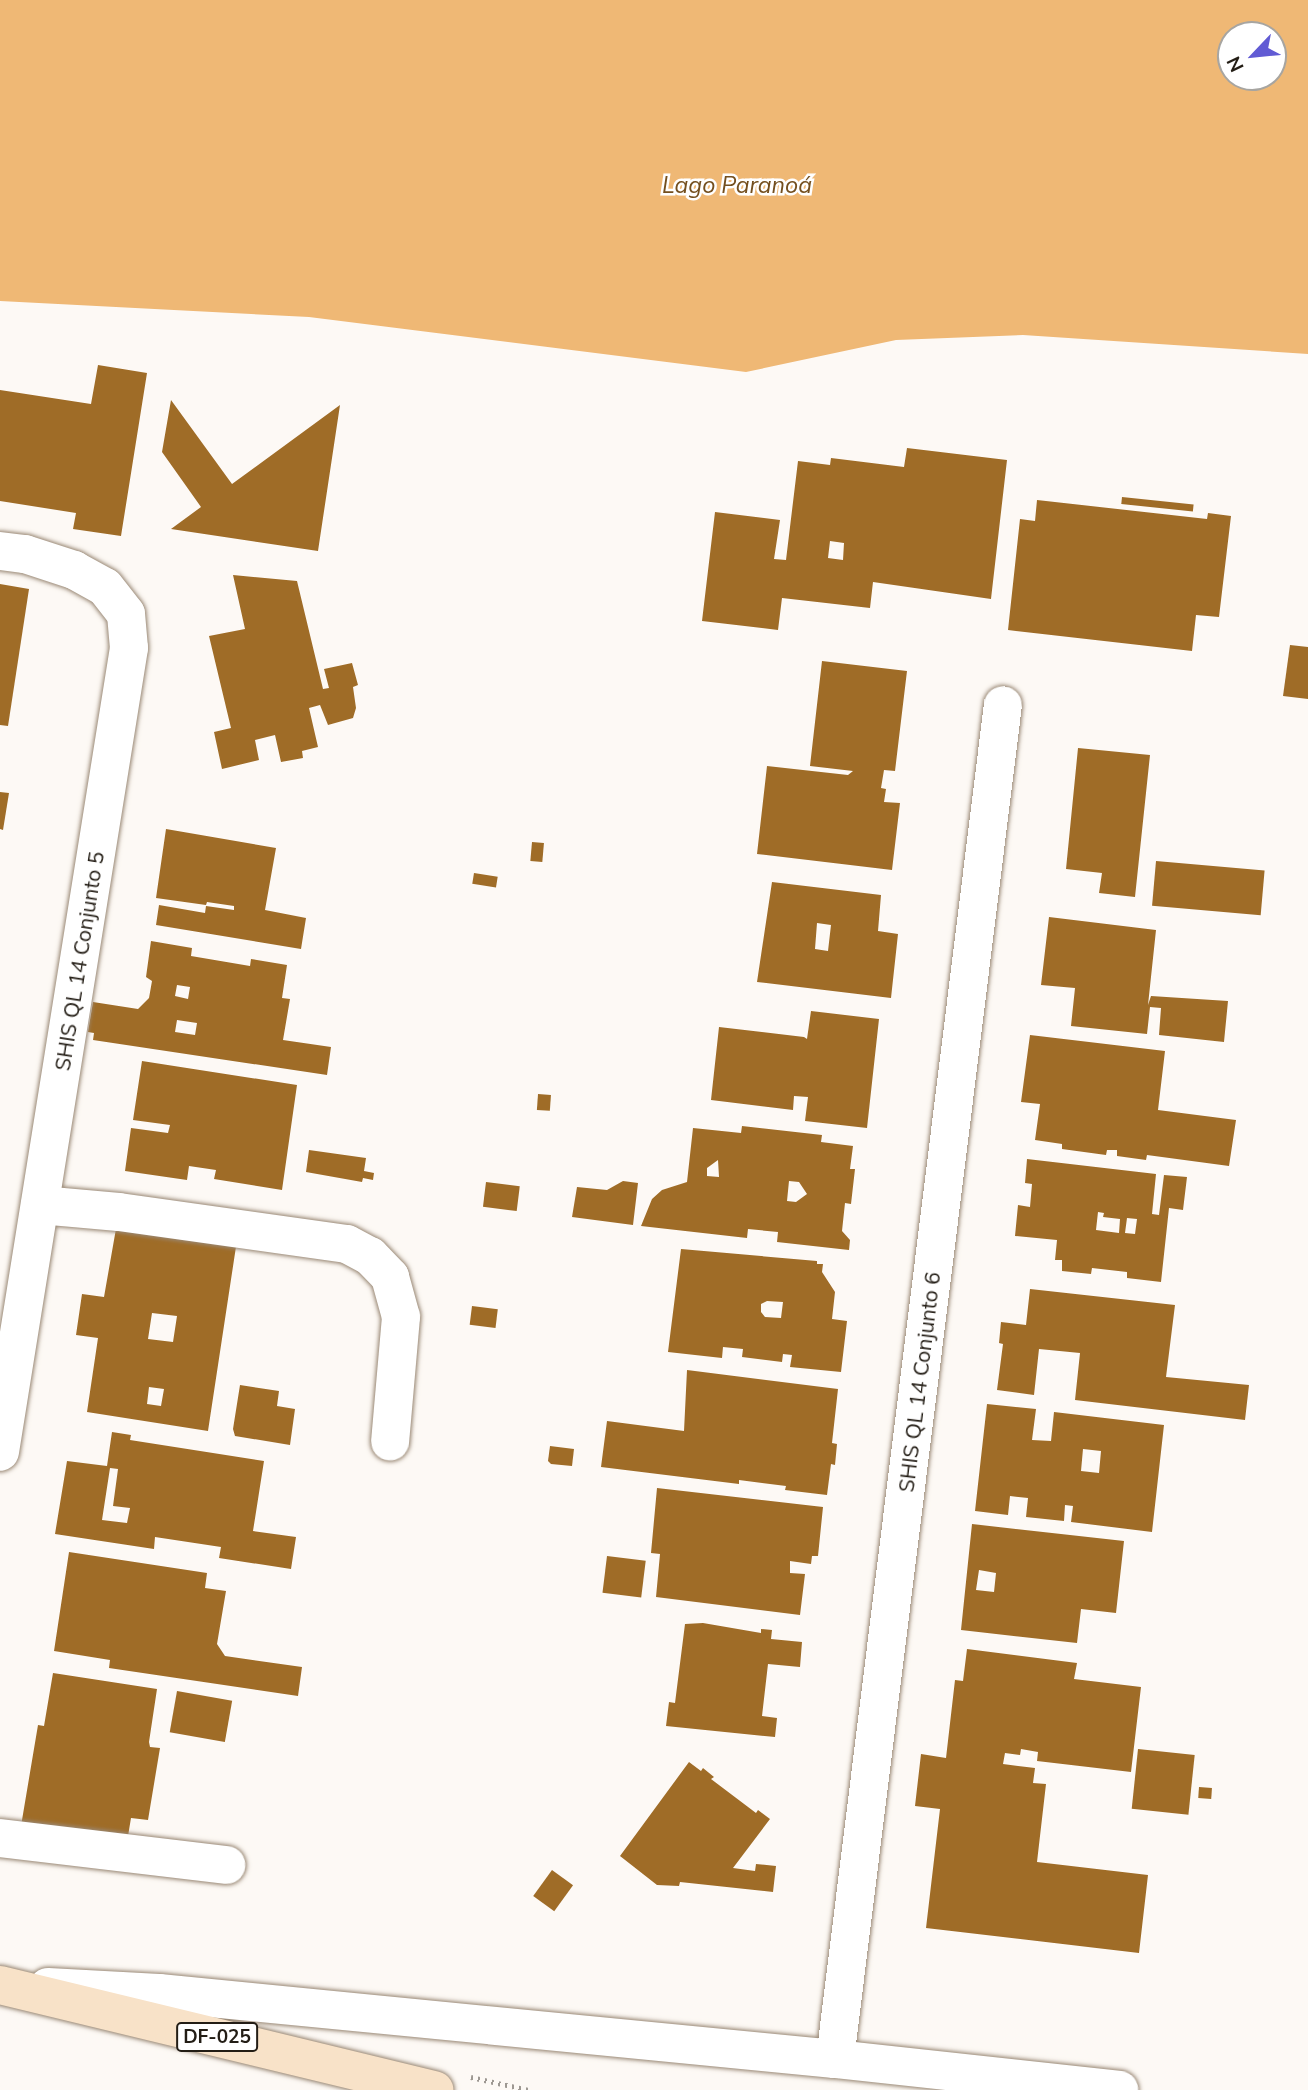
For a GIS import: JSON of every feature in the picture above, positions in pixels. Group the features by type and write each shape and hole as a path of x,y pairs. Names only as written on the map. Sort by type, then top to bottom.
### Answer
{"main road":[{"name":"DF-025","path":"0,1984 434,2090"}],"street":[{"name":"SHIS QL 14 Conjunto 5","path":"0,551 25,554 74,570 106,587 126,614 129,648 0,1452"},
{"name":"SHIS QL 14 Conjunto 6","path":"835,2059 1003,705"},
{"path":"40,1205 119,1212 347,1244 370,1256 390,1277 401,1317 390,1442"},
{"path":"0,1838 226,1866"},
{"path":"0,1984 173,1994 835,2059 1119,2090"}],"water":[{"name":"Lago Paranoá","path":"0,0 1308,0 1308,354 1023,335 896,340 746,372 309,317 0,301"}],"building":[{"path":"98,365 147,373 121,536 73,529 76,513 0,501 0,390 91,404"},
{"path":"171,400 232,484 340,405 318,551 171,529 201,507 162,452"},
{"path":"907,448 1007,460 991,599 873,582 870,608 782,598 778,630 702,621 715,512 780,520 774,559 786,560 798,461 830,465 831,458 904,467","holes":["830,541 844,543 843,560 828,558"]},
{"path":"1122,497 1194,505 1193,511 1121,504"},
{"path":"1037,500 1207,519 1208,513 1231,516 1219,617 1196,615 1192,651 1008,630 1020,519 1035,521"},
{"path":"233,575 297,581 323,689 329,688 324,669 352,663 358,685 353,687 356,708 353,718 328,725 320,705 309,708 318,747 302,751 303,758 281,762 275,735 255,740 259,760 222,769 214,732 231,728 209,636 245,629"},
{"path":"0,584 29,589 8,726 0,725"},
{"path":"1290,645 1308,647 1308,699 1283,696"},
{"path":"822,661 907,671 895,771 884,770 881,788 886,789 884,802 900,803 892,870 757,854 767,766 848,775 853,771 810,766"},
{"path":"1078,748 1150,755 1135,897 1099,893 1102,873 1066,869"},
{"path":"0,792 9,793 3,830 0,829"},
{"path":"166,829 276,848 265,910 306,918 301,949 156,925 159,905 205,913 206,906 234,910 234,906 156,898"},
{"path":"532,842 544,843 542,862 530,861"},
{"path":"1156,861 1265,870 1261,915 1152,906"},
{"path":"474,873 498,877 496,888 472,884"},
{"path":"772,882 881,895 878,931 898,934 891,998 757,982","holes":["817,923 831,925 828,951 815,949"]},
{"path":"1049,917 1156,930 1148,1005 1151,996 1228,1001 1224,1042 1159,1035 1161,1008 1150,1007 1147,1034 1071,1026 1075,988 1041,985"},
{"path":"151,941 192,948 191,956 250,966 251,959 287,965 282,998 290,999 283,1040 331,1047 327,1075 93,1040 94,1033 88,1032 93,1002 138,1009 149,998 152,981 146,977","holes":["177,985 190,987 188,999 175,996","177,1020 197,1023 195,1035 175,1032"]},
{"path":"811,1011 879,1019 867,1128 805,1121 808,1097 794,1096 793,1110 711,1100 719,1027 807,1039"},
{"path":"1030,1035 1165,1051 1158,1110 1236,1120 1229,1166 1147,1155 1146,1160 1117,1156 1117,1150 1107,1150 1106,1155 1062,1149 1062,1144 1035,1140 1040,1104 1021,1102"},
{"path":"142,1061 297,1085 282,1190 214,1179 216,1170 189,1166 187,1180 125,1171 131,1128 168,1133 170,1125 133,1120"},
{"path":"538,1094 551,1095 550,1111 537,1110"},
{"path":"742,1126 822,1135 821,1142 853,1146 850,1169 855,1169 851,1204 845,1203 842,1231 850,1240 849,1250 777,1242 778,1232 748,1229 747,1238 641,1226 652,1199 662,1190 687,1182 693,1128 741,1133","holes":["718,1160 719,1177 707,1176 707,1168","789,1181 799,1182 807,1194 796,1202 787,1201"]},
{"path":"309,1150 366,1158 364,1171 374,1173 373,1180 363,1178 362,1182 306,1172"},
{"path":"1027,1159 1156,1174 1152,1214 1159,1215 1164,1175 1187,1177 1183,1210 1169,1208 1161,1282 1127,1278 1127,1272 1092,1268 1091,1274 1062,1271 1062,1260 1055,1260 1057,1240 1015,1236 1018,1205 1030,1207 1032,1184 1025,1183","holes":["1098,1212 1104,1213 1103,1217 1120,1219 1119,1233 1096,1230","1127,1218 1137,1219 1135,1234 1125,1233"]},
{"path":"623,1181 638,1183 633,1225 572,1217 577,1187 607,1190"},
{"path":"486,1182 520,1186 517,1211 483,1207"},
{"path":"117,1223 237,1240 208,1431 87,1412 98,1338 76,1335 82,1294 104,1297","holes":["152,1313 177,1316 173,1342 148,1339","149,1387 164,1389 161,1406 147,1404"]},
{"path":"681,1249 817,1261 817,1264 823,1264 822,1272 835,1292 832,1319 847,1321 841,1372 790,1367 792,1355 783,1354 782,1362 742,1357 743,1349 723,1347 722,1358 668,1352","holes":["767,1301 783,1302 781,1318 765,1317 761,1312 761,1304"]},
{"path":"1030,1289 1175,1305 1166,1377 1249,1385 1245,1420 1075,1400 1080,1353 1039,1349 1034,1395 997,1390 1003,1344 999,1343 1001,1322 1026,1325"},
{"path":"472,1306 498,1309 495,1328 470,1325"},
{"path":"687,1370 838,1389 832,1443 837,1444 835,1465 831,1464 827,1495 785,1490 786,1486 739,1480 739,1484 601,1467 607,1421 684,1431"},
{"path":"240,1385 279,1391 277,1406 295,1409 290,1445 235,1436 233,1429"},
{"path":"987,1404 1036,1409 1032,1440 1051,1441 1054,1412 1164,1425 1152,1532 1071,1522 1073,1506 1065,1505 1064,1521 1026,1517 1028,1498 1010,1496 1008,1515 975,1511","holes":["1083,1449 1101,1451 1099,1473 1081,1471"]},
{"path":"112,1432 131,1435 130,1440 264,1461 253,1531 296,1537 291,1569 219,1558 221,1547 155,1537 154,1549 55,1534 67,1461 107,1466","holes":["110,1468 118,1469 113,1506 130,1508 127,1523 102,1520"]},
{"path":"550,1446 574,1449 572,1466 551,1464 548,1461"},
{"path":"657,1488 823,1507 818,1556 812,1556 811,1564 790,1561 790,1573 805,1574 800,1615 656,1597 660,1554 651,1553"},
{"path":"972,1524 1124,1541 1116,1613 1081,1609 1077,1643 961,1630","holes":["979,1570 996,1573 994,1592 976,1590"]},
{"path":"69,1552 207,1573 205,1588 226,1591 217,1644 225,1656 302,1667 298,1696 109,1668 110,1660 54,1651"},
{"path":"607,1556 646,1561 641,1597 602,1593"},
{"path":"703,1623 761,1633 761,1629 772,1630 771,1639 802,1642 800,1667 768,1664 762,1716 777,1718 775,1737 666,1726 669,1702 675,1703 685,1624"},
{"path":"967,1649 1077,1663 1074,1679 1141,1687 1131,1772 1037,1761 1038,1752 1021,1749 1020,1755 1005,1753 1003,1764 1035,1768 1033,1783 1046,1784 1037,1862 1148,1875 1139,1953 926,1928 940,1809 915,1806 921,1754 946,1758 955,1680 963,1681"},
{"path":"53,1673 157,1689 149,1742 150,1747 160,1748 148,1820 131,1818 127,1842 21,1826 38,1725 44,1726"},
{"path":"177,1691 232,1701 225,1742 170,1732"},
{"path":"1138,1749 1195,1755 1188,1815 1132,1809"},
{"path":"689,1762 701,1771 703,1768 714,1777 711,1779 756,1813 758,1810 770,1819 733,1868 755,1871 756,1864 776,1866 773,1892 680,1882 679,1886 657,1885 620,1856"},
{"path":"1199,1787 1212,1788 1211,1799 1198,1798"},
{"path":"552,1870 573,1885 554,1911 533,1896"}]}
